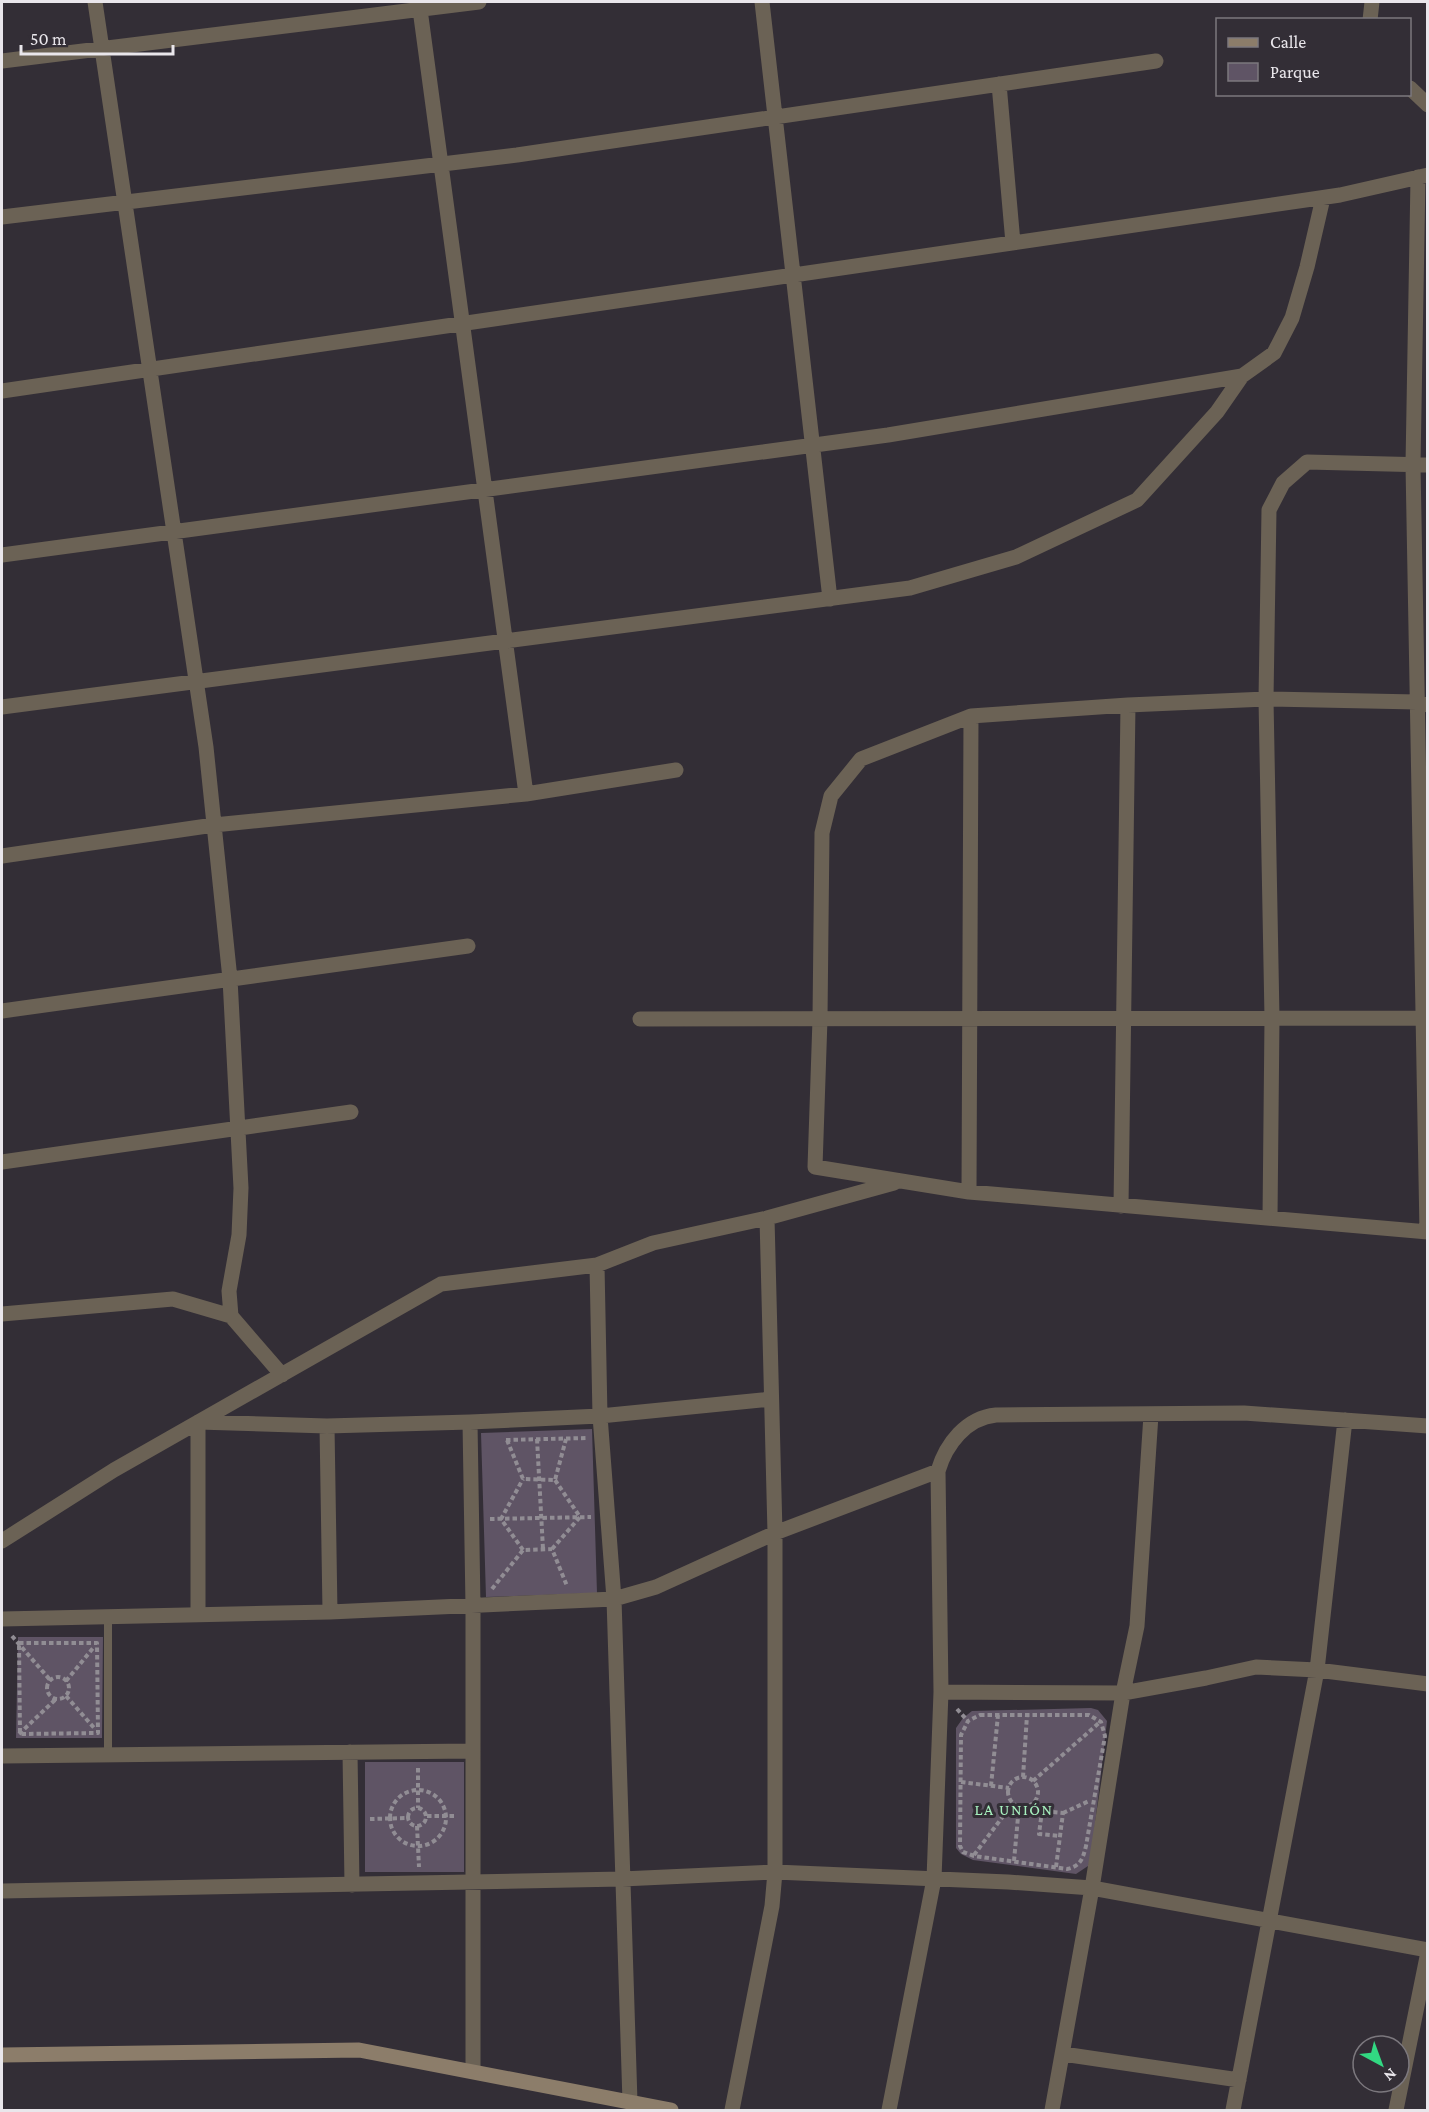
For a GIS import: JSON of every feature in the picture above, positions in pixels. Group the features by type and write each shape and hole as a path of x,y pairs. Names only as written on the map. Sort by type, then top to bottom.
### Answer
{"street":[{"path":"95,2 196,681 230,979 241,1188 239,1235 229,1292 231,1316"},
{"path":"2,61 419,5 479,2"},
{"path":"762,2 830,599"},
{"path":"1370,18 1372,2"},
{"path":"419,5 526,794"},
{"path":"2,217 440,164 1156,61"},
{"path":"999,84 1013,243"},
{"path":"1411,89 1428,105"},
{"path":"2,391 1323,198 1423,176 1420,465 1427,1232 969,1192 815,1167 820,1019 822,833 831,796 861,759 971,716 1128,705 1266,699 1422,704"},
{"path":"2,707 910,588 1016,557 1137,500 1217,412 1242,376 1274,353 1292,318 1323,198"},
{"path":"2,555 888,435 1242,376"},
{"path":"1270,1218 1272,1018 1266,699 1269,510 1283,483 1307,462 1420,465"},
{"path":"1121,1206 1128,705"},
{"path":"969,1192 971,716"},
{"path":"2,856 214,825 526,794 676,770"},
{"path":"2,1011 468,946"},
{"path":"640,1019 1425,1018"},
{"path":"2,1162 351,1112"},
{"path":"2,1541 105,1476 441,1284 597,1265 652,1243 767,1218 900,1181"},
{"path":"732,2110 772,1906 775,1872 775,1533 767,1218"},
{"path":"597,1265 600,1416 614,1599 630,2102"},
{"path":"2,1314 173,1299 231,1316 282,1375"},
{"path":"198,1422 327,1426 470,1422 600,1416 771,1399"},
{"path":"889,2110 934,1879 941,1692 938,1471 947,1448 977,1419 987,1416 1244,1413 1428,1426"},
{"path":"1052,2110 1092,1888 1123,1693 1137,1626 1151,1415"},
{"path":"1233,2110 1317,1670 1346,1420"},
{"path":"198,1422 198,1615"},
{"path":"470,1422 473,1606 472,2071"},
{"path":"327,1426 330,1612"},
{"path":"4,1625 108,1617 330,1612 614,1599 656,1587 775,1533 938,1471"},
{"path":"941,1692 1123,1693 1256,1667 1317,1670 1428,1684"},
{"path":"2,1756 473,1751"},
{"path":"350,1752 352,1885"},
{"path":"2,1891 622,1880 775,1872 1092,1888 1269,1919 1428,1951 1395,2110"},
{"path":"2,2055 359,2050 671,2110"},
{"path":"1063,2054 1239,2080"}],"lane":[{"path":"108,1617 108,1755"}],"path":[{"path":"566,1438 555,1479 580,1517"},
{"path":"497,1440 588,1438 588,1449"},
{"path":"537,1439 543,1549"},
{"path":"507,1440 523,1479"},
{"path":"523,1479 555,1479"},
{"path":"501,1519 523,1479"},
{"path":"591,1506 592,1527"},
{"path":"489,1508 490,1530"},
{"path":"473,1606 491,1589 523,1550 552,1549 580,1517"},
{"path":"490,1519 591,1517"},
{"path":"501,1519 523,1550"},
{"path":"552,1549 569,1589 558,1589"},
{"path":"491,1577 491,1589"},
{"path":"491,1589 502,1589"},
{"path":"4,1625 51,1681"},
{"path":"66,1681 97,1642"},
{"path":"97,1642 98,1733"},
{"path":"19,1643 108,1643"},
{"path":"19,1643 20,1734"},
{"path":"14,1739 56,1699 66,1696 69,1691 66,1681 61,1678 51,1681"},
{"path":"51,1681 48,1692 56,1699"},
{"path":"1033,1781 1101,1722 1123,1693"},
{"path":"66,1696 98,1733 108,1755"},
{"path":"991,1786 998,1714"},
{"path":"998,1714 1089,1715 1101,1722 1105,1736 1082,1861 1074,1868 1067,1869 966,1854 960,1846 961,1735 968,1721 981,1715 998,1714"},
{"path":"1023,1777 1027,1715"},
{"path":"20,1734 98,1733"},
{"path":"418,1808 417,1765 428,1764"},
{"path":"1023,1777 1033,1781 1038,1792 1033,1802 1025,1806 1013,1803 1009,1798 1009,1788 1014,1780 1023,1777"},
{"path":"961,1782 1009,1788"},
{"path":"418,1790 434,1796 440,1802 445,1816 444,1827 440,1835 434,1841 418,1846 401,1841 391,1827 389,1819 394,1802 409,1792 418,1790"},
{"path":"1033,1802 1042,1811 1063,1813 1094,1799"},
{"path":"974,1856 1013,1803"},
{"path":"1014,1861 1019,1806"},
{"path":"369,1808 370,1829"},
{"path":"418,1808 425,1812 426,1816 423,1824 417,1826 410,1823 412,1810 418,1808"},
{"path":"1042,1811 1039,1834 1060,1836"},
{"path":"1056,1867 1063,1813"},
{"path":"426,1816 460,1816"},
{"path":"370,1819 409,1818"},
{"path":"417,1826 419,1870"},
{"path":"409,1870 429,1869"}],"green space":[{"path":"592,1429 597,1593 486,1597 481,1433"},
{"path":"18,1637 103,1637 102,1738 16,1738"},
{"path":"1091,1708 1098,1710 1107,1721 1091,1859 1088,1866 1076,1874 973,1860 961,1854 956,1848 956,1728 963,1718 972,1711"},
{"path":"365,1762 464,1762 464,1872 365,1872"}],"district":[{"name":"LA UNIÓN","path":"1014,1809"}]}
